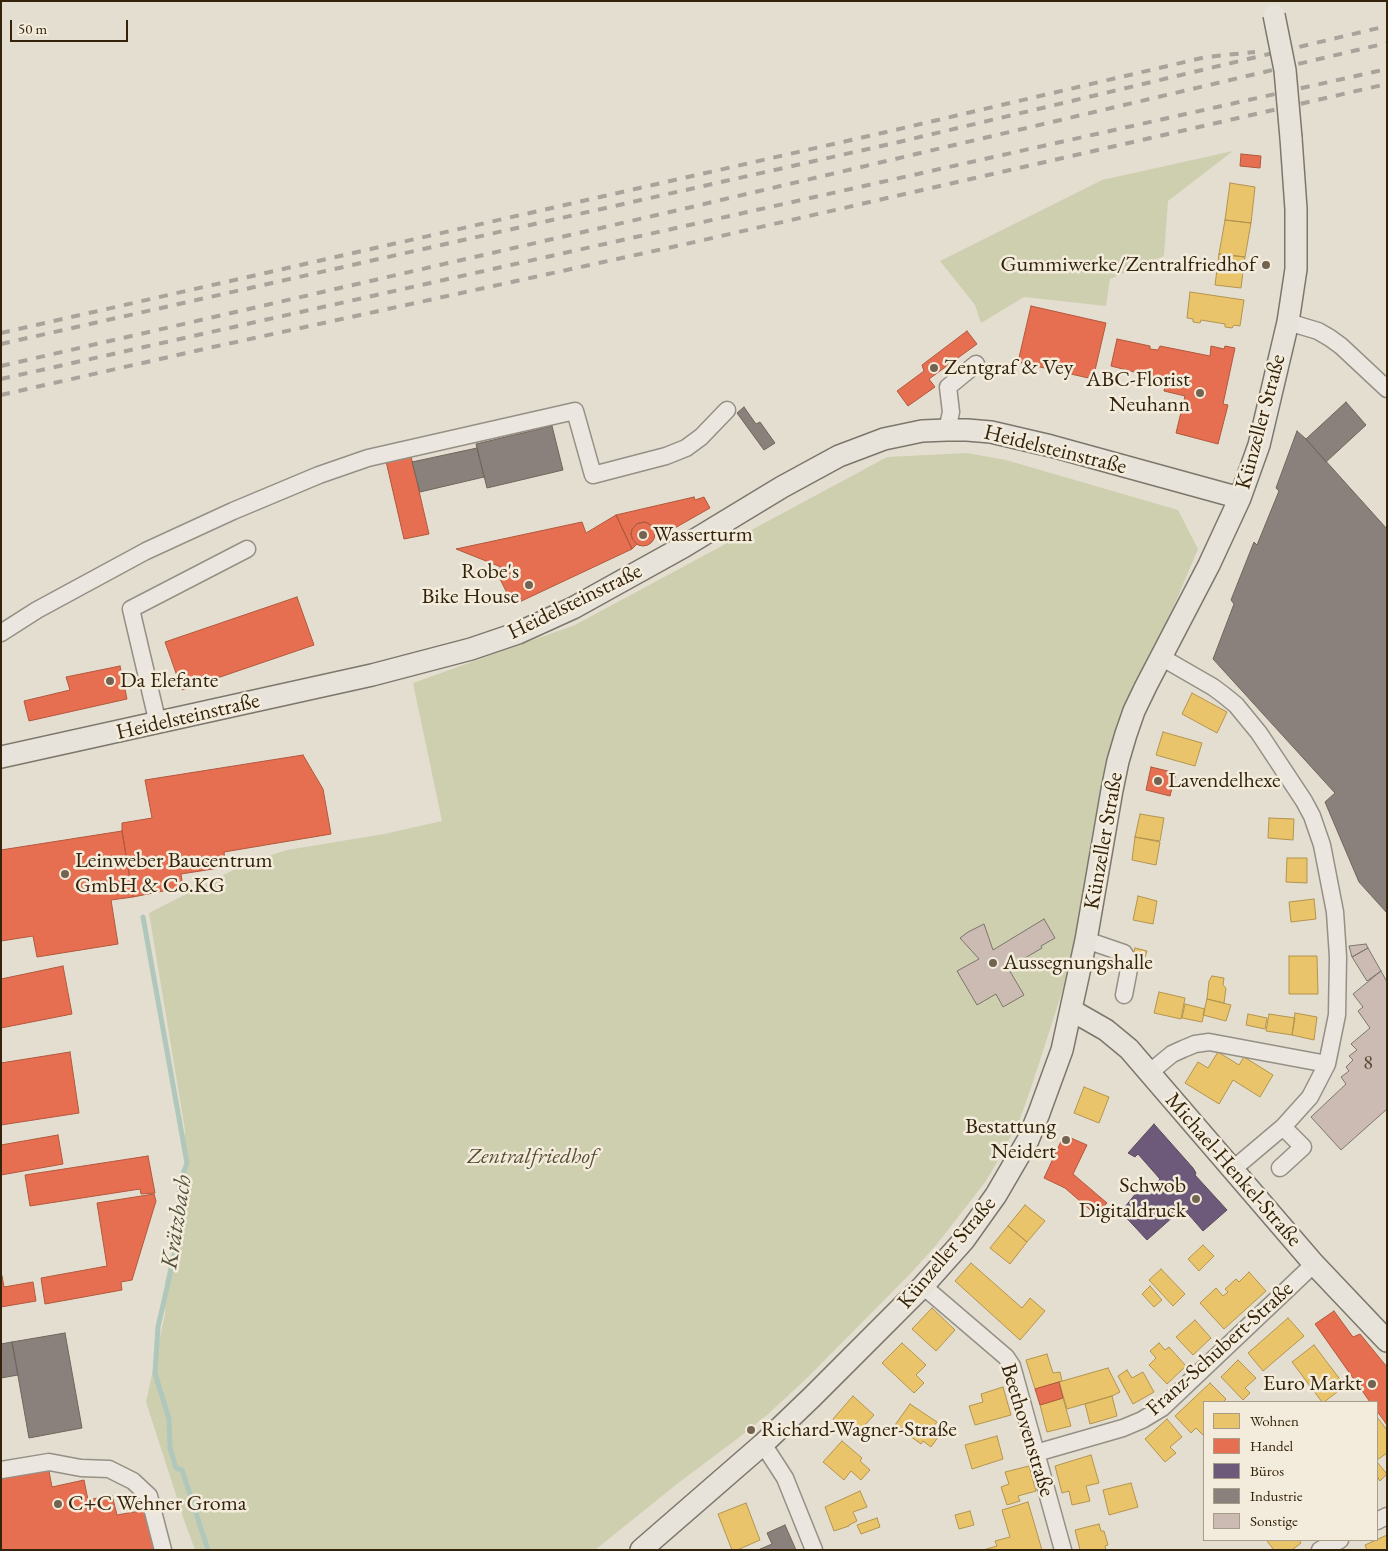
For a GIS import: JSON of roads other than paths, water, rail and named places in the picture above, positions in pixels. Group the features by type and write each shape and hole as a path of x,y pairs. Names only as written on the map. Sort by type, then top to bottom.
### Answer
{"main road":[{"name":"Künzeller Straße","path":"640,1550 763,1444 924,1286 970,1232 996,1195 1030,1134 1062,1050 1086,940 1118,761 1134,711 1209,565 1240,498 1258,444 1288,322 1296,269 1296,209 1285,70 1273,8"},
{"name":"Heidelsteinstraße","path":"1,757 158,724 402,668 471,650 518,633 582,603 682,547 782,486 839,456 876,442 922,431 967,430 991,432 1051,446 1240,498"},
{"name":"Michael-Henkel-Straße","path":"1071,1010 1106,1030 1129,1049 1314,1264 1387,1341"}],"street":[{"path":"1288,322 1318,331 1330,338 1387,389"},
{"path":"947,430 951,412 948,387 976,364"},
{"path":"1,633 36,610 146,551 319,474 368,458 575,411 593,475 666,456 686,448 702,437 727,410"},
{"path":"158,724 131,609 247,549"},
{"path":"1161,657 1225,696 1248,718 1273,754 1312,816 1322,845 1335,912 1338,957 1337,1015 1327,1064 1310,1097 1283,1127 1232,1170"},
{"path":"1086,940 1124,953 1130,964 1124,995"},
{"path":"1149,1073 1172,1054 1195,1044 1209,1042 1327,1064"},
{"path":"1280,1168 1304,1147 1283,1127"},
{"name":"Franz-Schubert-Straße","path":"1036,1453 1123,1428 1142,1420 1162,1408 1314,1264"},
{"name":"Beethovenstraße","path":"924,1286 1006,1356 1012,1366 1064,1550"},
{"path":"763,1444 785,1478 814,1550"},
{"path":"1,1470 50,1462 81,1468 110,1468 133,1481 149,1496 163,1550"},
{"path":"1320,1550 1338,1541"}],"waterway":[{"name":"Krätzbach","path":"143,917 187,1163 179,1185 181,1226 158,1327 155,1373 169,1419 170,1448 176,1468 182,1470 208,1550"}],"railway":[{"path":"1,344 899,142 1387,26"},
{"path":"1,366 683,209 1387,43"},
{"path":"1,333 895,130 1206,57 1255,52"},
{"path":"1,379 1387,69"},
{"path":"1,395 686,244 1387,84"}],"place":[{"name":"Gummiwerke/Zentralfriedhof","path":"1266,265"},
{"name":"Zentgraf & Vey","path":"934,368"},
{"name":"ABC-Florist Neuhann","path":"1200,393"},
{"name":"Wasserturm","path":"643,535"},
{"name":"Robe's Bike House","path":"529,585"},
{"name":"Da Elefante","path":"110,681"},
{"name":"Lavendelhexe","path":"1158,781"},
{"name":"Leinweber Baucentrum GmbH & Co.KG","path":"65,874"},
{"name":"Aussegnungshalle","path":"993,963"},
{"name":"Bestattung Neidert","path":"1066,1140"},
{"name":"Schwob Digitaldruck","path":"1196,1199"},
{"name":"Euro Markt","path":"1372,1384"},
{"name":"Richard-Wagner-Straße","path":"751,1430"},
{"name":"C+C Wehner Groma","path":"58,1504"}],"park label":[{"name":"Zentralfriedhof","path":"532,1157"}]}
